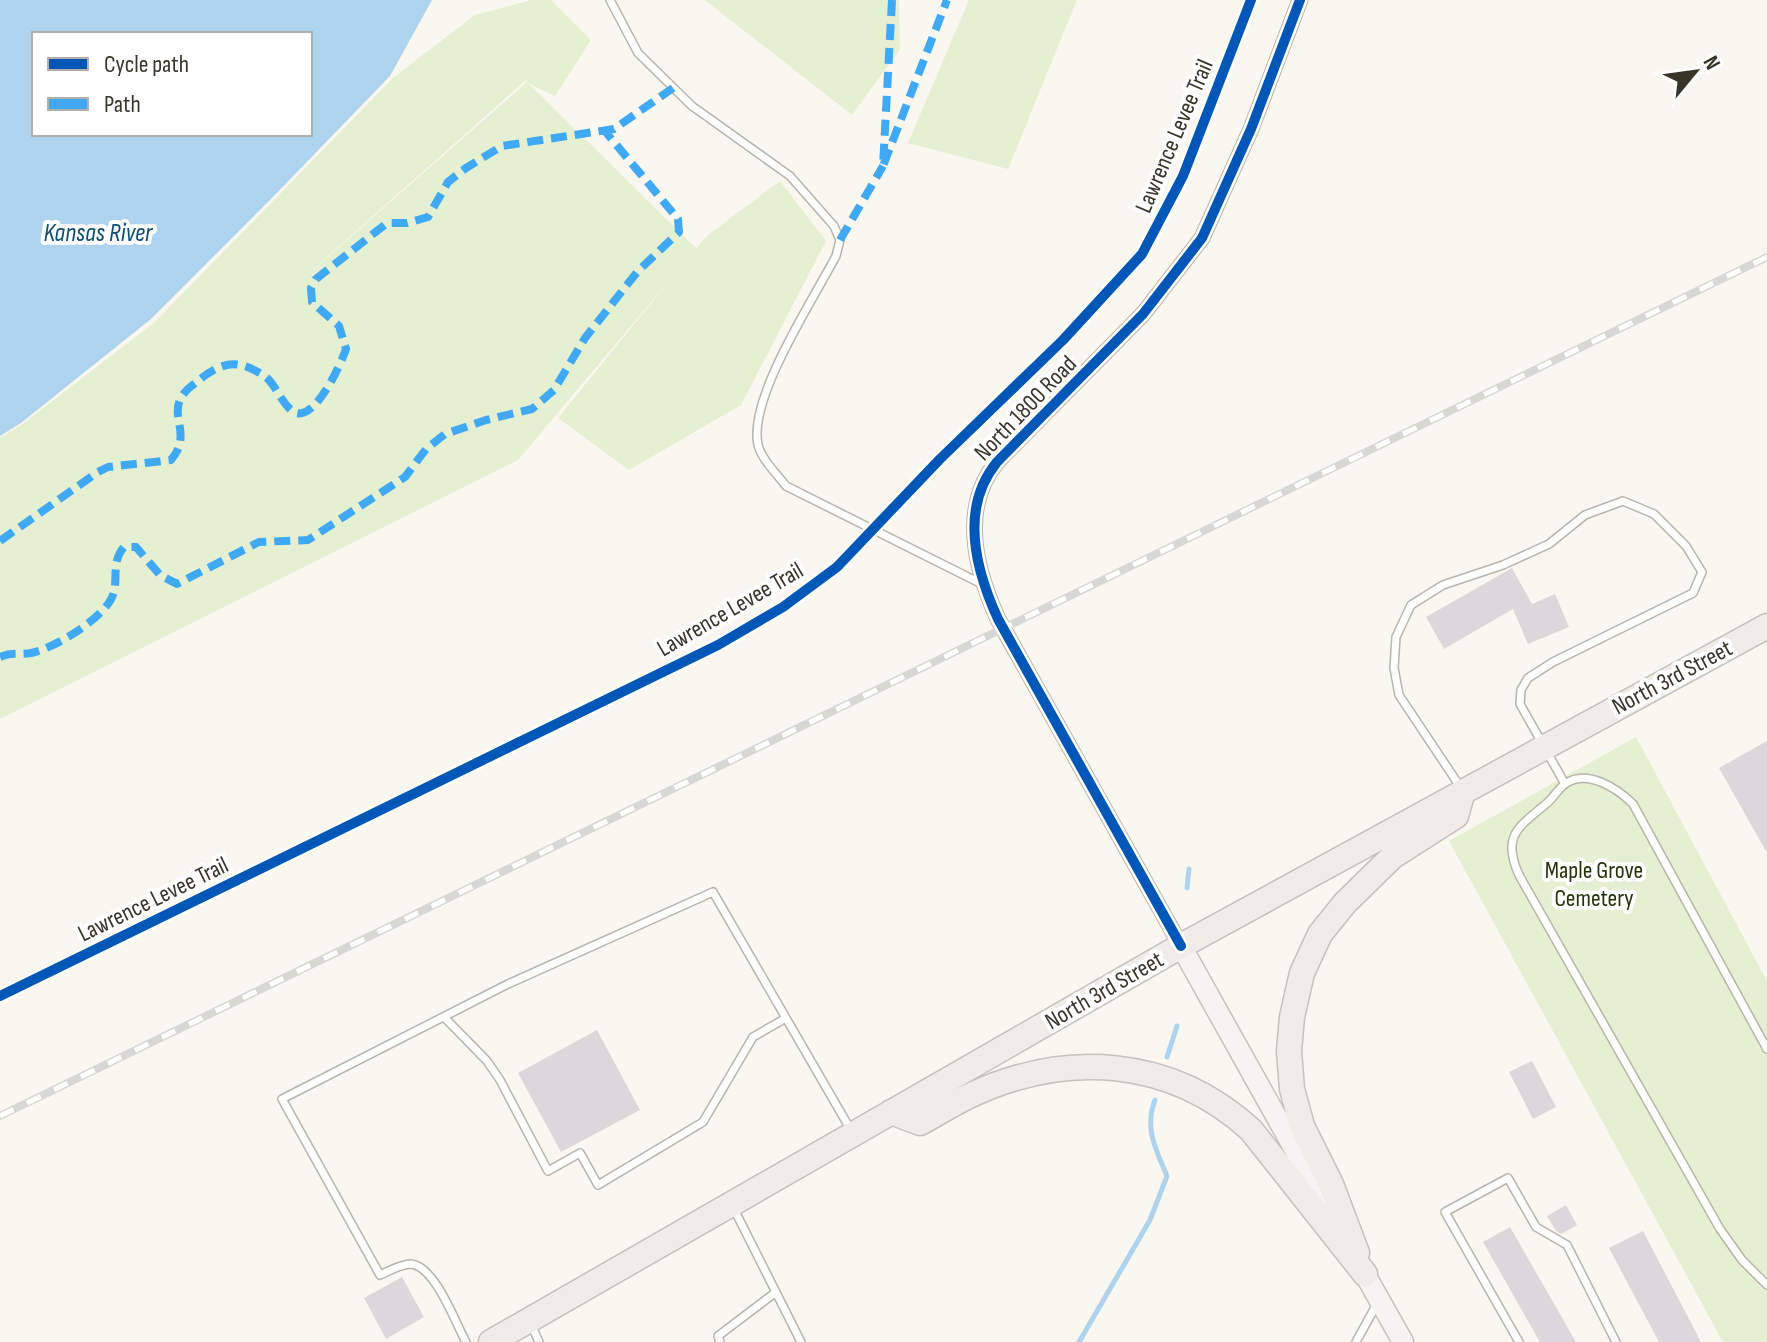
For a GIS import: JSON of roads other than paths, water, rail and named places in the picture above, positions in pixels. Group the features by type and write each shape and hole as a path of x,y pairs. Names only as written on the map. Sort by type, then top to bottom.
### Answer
{"highway":[{"name":"North 3rd Street","path":"491,1342 534,1331 731,1204 1181,946 1767,626"},
{"path":"1365,1274 1331,1184 1302,1126 1291,1076 1289,1051 1292,1017 1302,973 1320,934 1345,903 1392,857 1456,816 1463,791"},
{"path":"891,1112 920,1123 970,1095 1018,1077 1056,1069 1106,1067 1163,1076 1207,1096 1251,1130 1365,1274"}],"main road":[{"path":"1181,946 1403,1342"}],"street":[{"name":"North 1800 Road","path":"1181,946 1002,627 984,585 975,551 974,516 983,479 1143,314 1202,238 1251,129 1300,0"}],"lane":[{"path":"610,0 638,53 692,106 790,176 834,226 840,240 836,256 766,386 759,413 758,444 765,459 786,486 984,585"},
{"path":"1463,791 1399,695 1394,668 1396,637 1411,605 1443,585 1503,565 1549,544 1585,515 1623,501 1654,514 1686,546 1702,572 1693,593 1553,662 1528,678 1521,690 1520,704 1565,784"},
{"path":"1767,1049 1633,804 1620,791 1600,782 1572,781 1523,821 1513,837 1511,855 1527,888 1720,1229 1742,1260 1767,1285"},
{"path":"466,1342 436,1284 422,1266 407,1264 380,1275 282,1099 508,984 713,892 853,1134"},
{"path":"444,1017 487,1061 500,1080 548,1171 580,1153 598,1185 703,1122 753,1037 786,1018"},
{"path":"1519,1342 1445,1212 1508,1178 1536,1227 1567,1245 1616,1342"},
{"path":"731,1204 801,1342"},
{"path":"720,1342 718,1336 776,1292"},
{"path":"1356,1342 1380,1300"},
{"path":"1362,1332 1368,1342"}],"water":[{"name":"Kansas River","path":"0,0 432,0 390,76 270,200 151,319 21,423 0,436"}],"waterway":[{"path":"1187,888 1189,869"},
{"path":"1167,1057 1177,1026"},
{"path":"1079,1342 1150,1220 1167,1176 1151,1129 1155,1100"}],"railway":[{"path":"0,1116 1767,257"}],"park label":[{"name":"Maple Grove Cemetery","path":"1594,884"}]}
